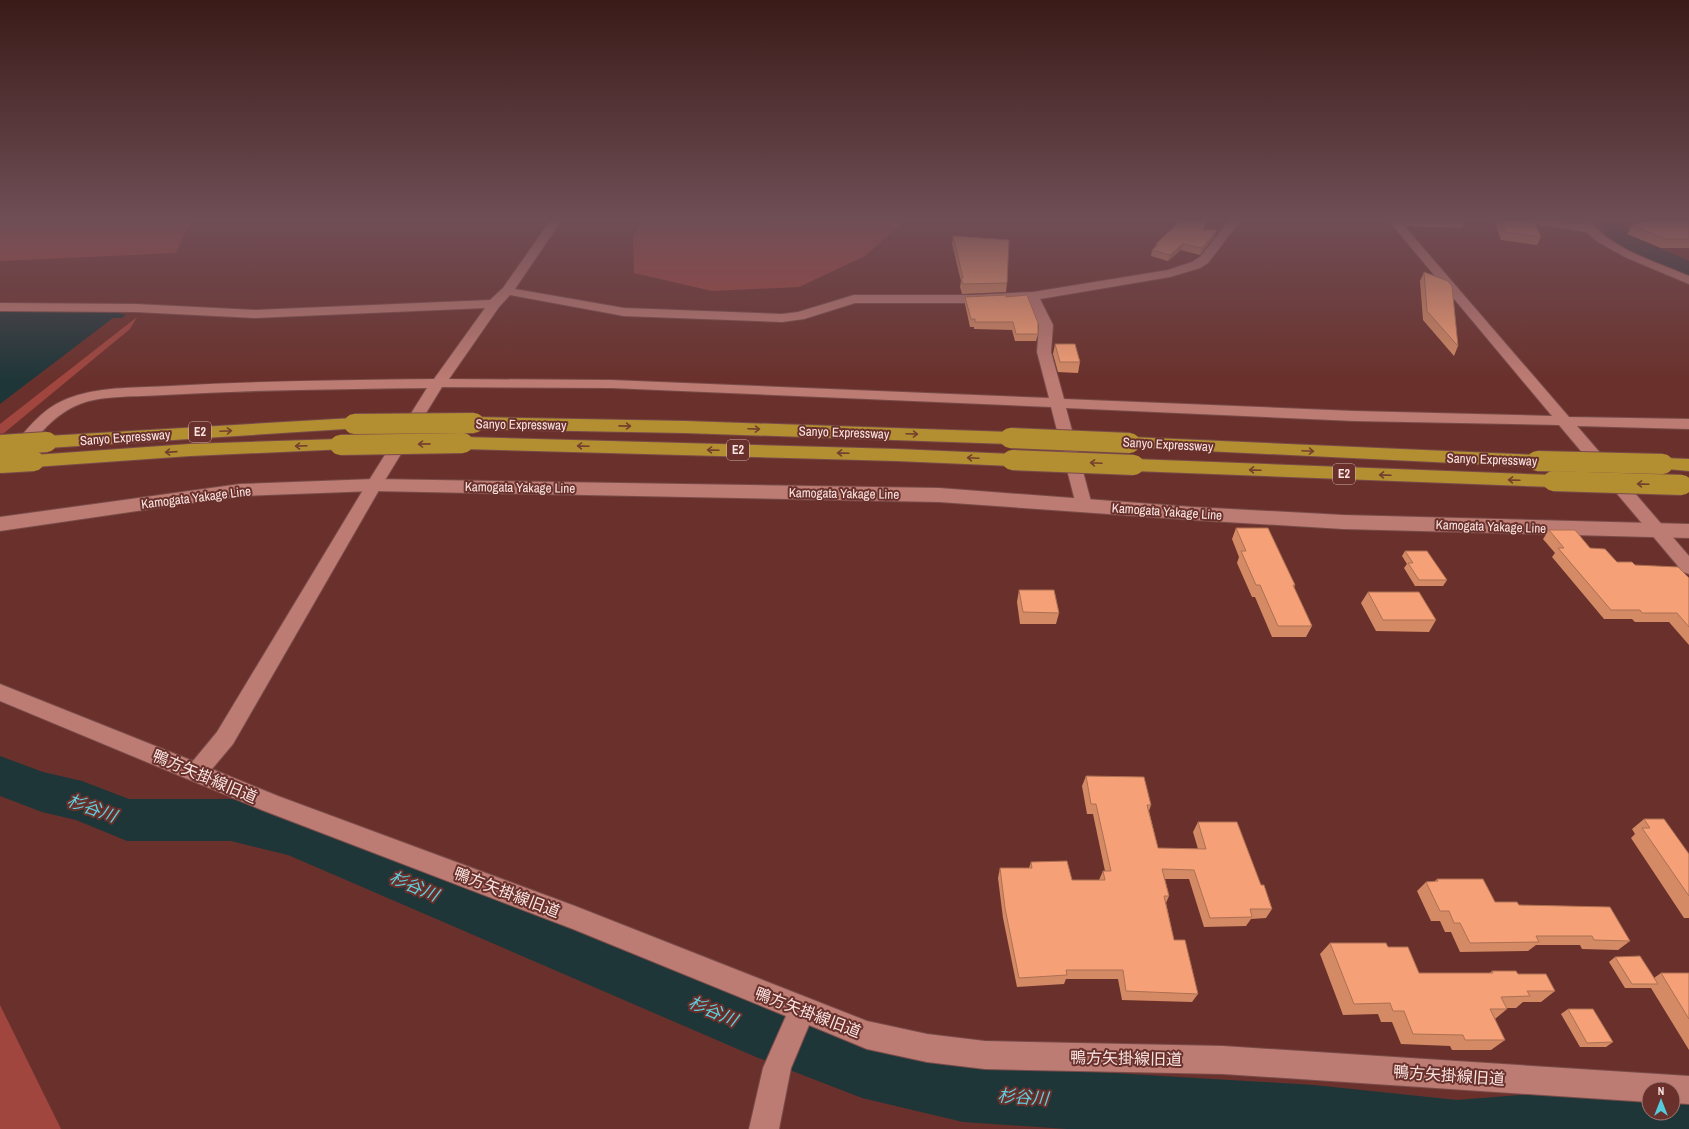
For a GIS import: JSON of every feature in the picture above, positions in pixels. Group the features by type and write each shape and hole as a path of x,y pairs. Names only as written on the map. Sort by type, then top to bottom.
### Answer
{"highway":[{"name":"Sanyo Expressway","path":"0,445 354,424 474,423 685,426 1010,438 1538,461 1689,465"},
{"name":"Sanyo Expressway","path":"0,463 190,450 463,443 897,455 1685,485"}],"main road":[{"name":"Kamogata Yakage Line","path":"0,524 240,490 374,485 878,494 1018,500 1230,516 1394,523 1689,531"}],"street":[{"path":"197,772 225,738 374,485 431,392 449,370 494,304 507,291 519,274"},
{"path":"507,291 624,312 782,318 799,316 854,299 970,299 1033,296 1166,274"},
{"path":"1439,274 1689,568"},
{"path":"1675,274 1689,280"},
{"path":"1033,296 1034,302 1046,324 1047,329 1044,352 1084,505"},
{"path":"0,307 136,308 255,314 494,304"},
{"path":"0,471 44,418 59,408 77,400 102,395 226,387 438,383 611,384 1354,416 1689,424"},
{"name":"鴨方矢掛線旧道","path":"0,692 270,803 575,918 798,1017 867,1035 928,1048 985,1055 1223,1060 1641,1087"},
{"path":"764,1129 777,1068 798,1017"}],"shaded area":[{"path":"637,274 827,274 799,287 712,291"},
{"path":"137,317 130,329 4,433 0,434 0,424"},
{"path":"0,1005 61,1129 0,1129"}],"water":[{"path":"0,311 112,311 126,315 122,318 113,318 0,404"}],"building":[{"path":"962,274 1007,274 1007,283 963,284 961,278 963,278"},
{"path":"1424,274 1428,274 1448,281 1452,286 1458,346 1427,311"},
{"path":"1006,295 1006,297 1027,295 1038,323 1038,334 1016,334 1013,322 975,322 975,319 971,319 965,297"},
{"path":"1055,344 1075,344 1080,362 1060,362"},
{"path":"1236,528 1268,528 1295,585 1293,585 1312,626 1278,626 1260,585 1256,585 1241,551 1246,551"},
{"path":"1549,530 1575,530 1590,548 1605,549 1617,562 1632,562 1635,565 1678,567 1689,578 1689,627 1677,613 1642,613 1640,610 1611,610 1558,548 1564,548"},
{"path":"1405,551 1427,551 1447,580 1419,580 1408,563 1413,563"},
{"path":"1019,590 1054,590 1059,613 1023,612"},
{"path":"1368,592 1419,592 1436,620 1383,620"},
{"path":"1086,776 1144,777 1151,805 1147,805 1158,848 1206,849 1198,822 1237,822 1261,885 1264,885 1272,909 1250,909 1252,917 1210,918 1194,870 1162,869 1169,896 1164,896 1174,940 1185,940 1198,994 1126,991 1123,970 1066,970 1067,975 1019,978 1005,908 1000,868 1032,868 1031,862 1067,861 1072,880 1105,880 1103,871 1111,871 1096,804 1091,804"},
{"path":"1644,819 1664,819 1689,854 1689,896 1642,828 1650,828"},
{"path":"1437,879 1483,879 1495,902 1517,902 1519,905 1610,907 1630,941 1594,940 1592,936 1536,936 1539,942 1470,943 1460,923 1454,923 1449,911 1440,911 1426,882 1438,881"},
{"path":"1330,943 1386,943 1388,947 1408,947 1419,973 1493,973 1492,971 1516,971 1518,974 1546,974 1555,991 1527,991 1530,996 1501,997 1507,1009 1490,1009 1505,1040 1465,1040 1463,1035 1413,1034 1404,1011 1393,1011 1390,1003 1354,1004"},
{"path":"1640,956 1658,984 1632,984 1615,957"},
{"path":"1661,973 1689,973 1689,1019"},
{"path":"1568,1009 1593,1009 1613,1042 1587,1043"}],"waterway":[{"name":"杉谷川","path":"0,776 42,792 82,801 127,820 231,820 293,835 756,1029 862,1069 963,1093 1314,1115 1455,1129"},
{"name":"杉谷川","path":"1459,1129 1598,1119 1689,1126"}]}
